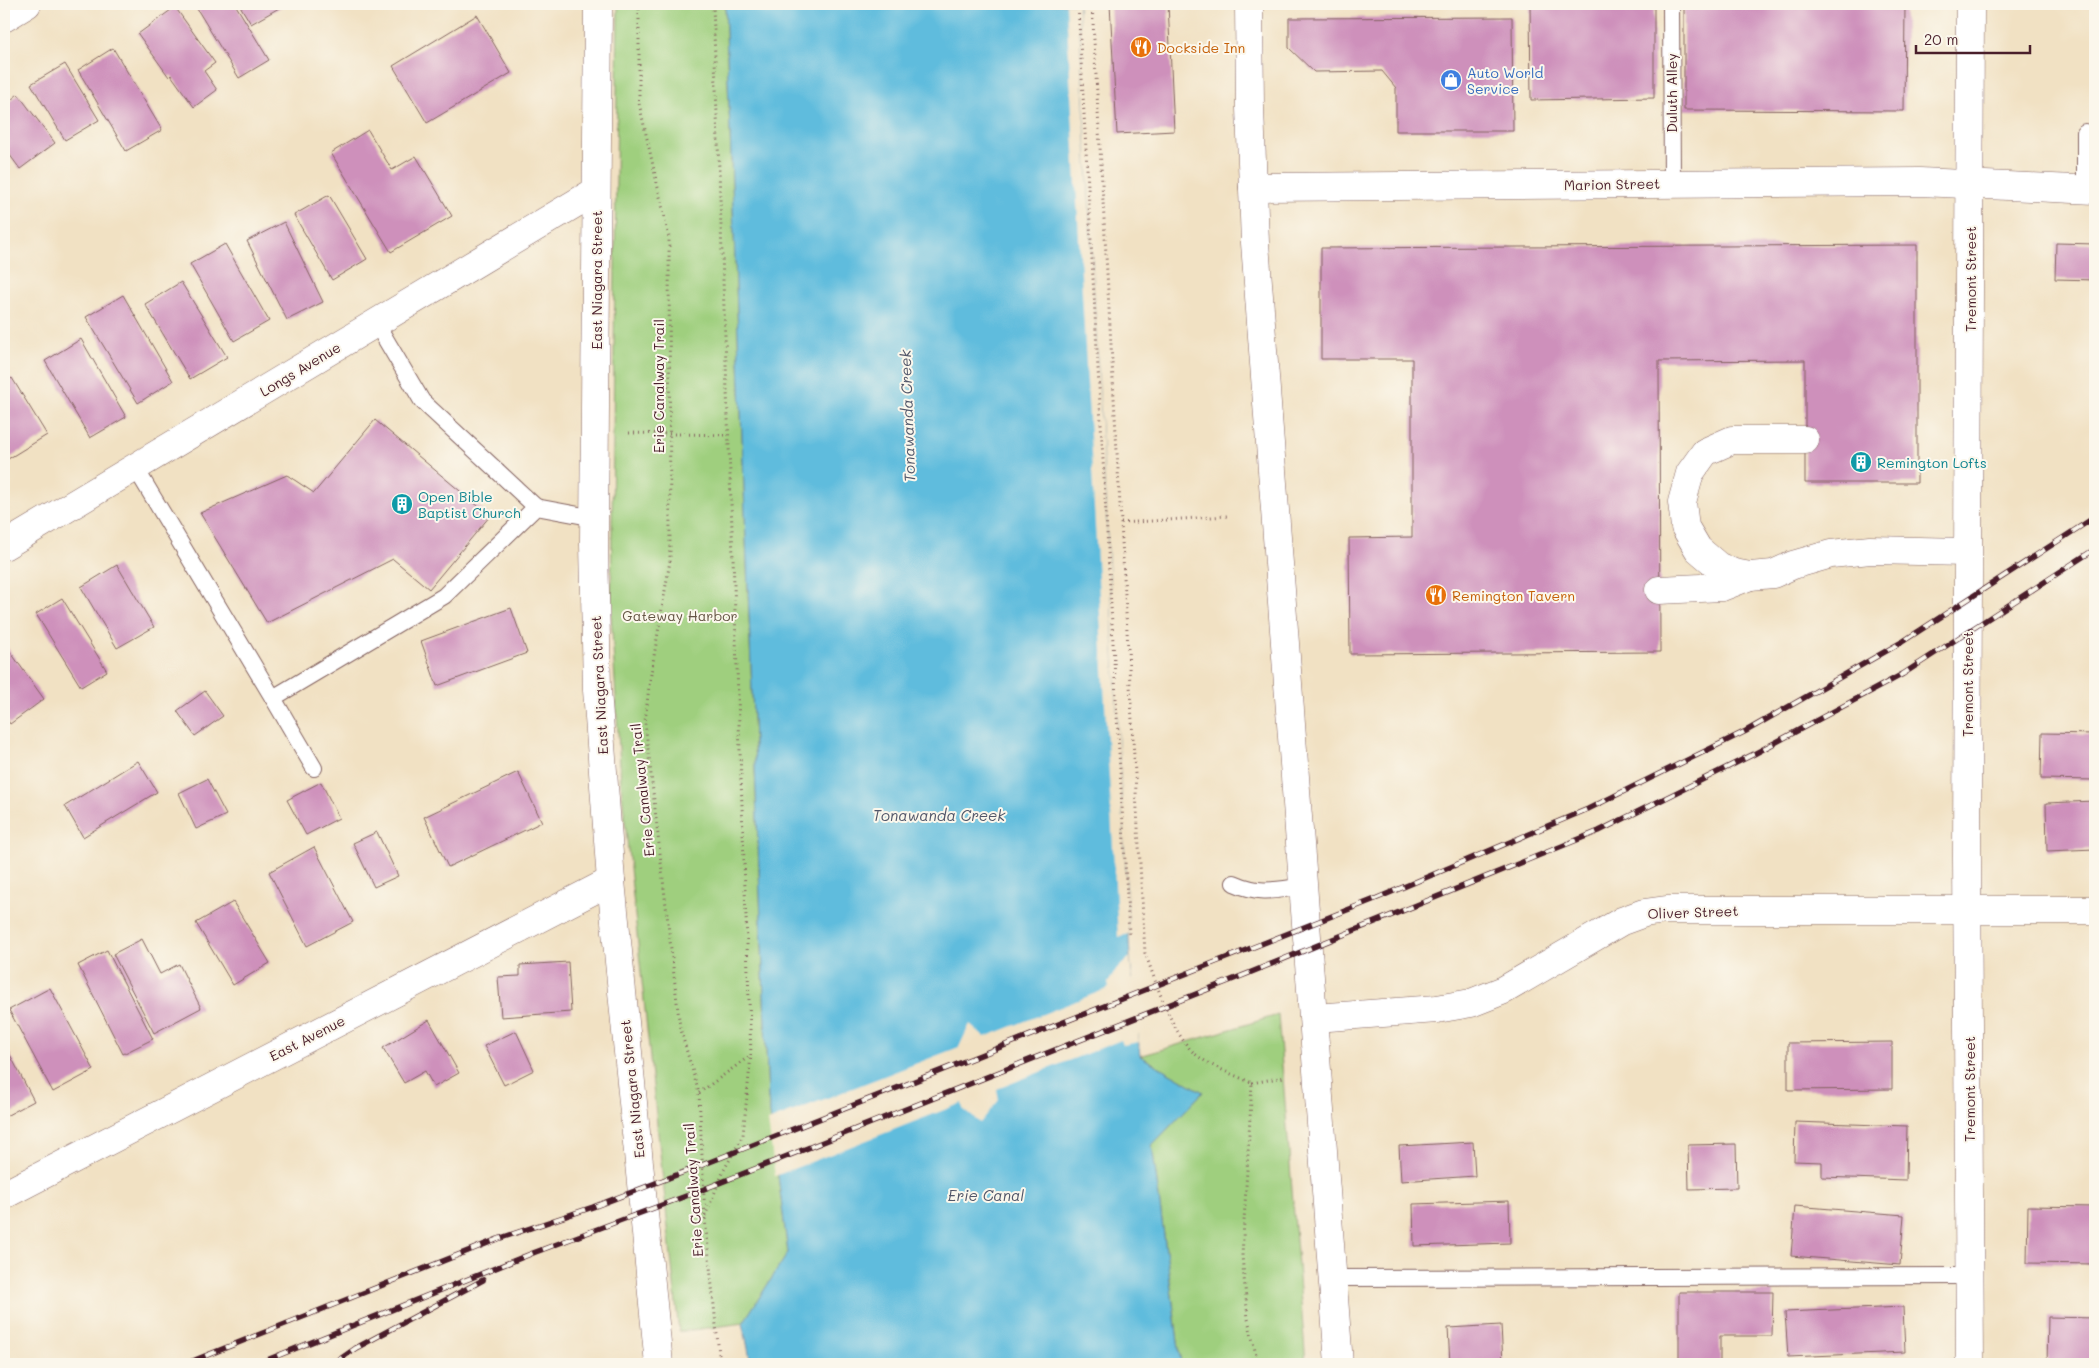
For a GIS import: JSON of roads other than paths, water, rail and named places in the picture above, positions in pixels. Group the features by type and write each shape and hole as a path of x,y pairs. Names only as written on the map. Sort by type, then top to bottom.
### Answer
{"street":[{"path":"4,18 28,4"},
{"name":"East Niagara Street","path":"598,4 595,432 597,690 611,881 660,1364"},
{"path":"1249,4 1253,187 1339,1364"},
{"name":"Tremont Street","path":"1970,4 1971,184 1968,552 1970,1364"},
{"name":"Marion Street","path":"1253,187 1920,182 2090,190"},
{"name":"Longs Avenue","path":"4,546 596,191"},
{"path":"1805,440 1732,440 1706,452 1690,473 1682,502 1685,527 1698,549 1718,566 1734,573 1750,576 1773,574 1793,565 1831,554 1870,550 1968,552"},
{"path":"1659,590 1722,587 1750,576"},
{"name":"East Avenue","path":"4,1195 611,881"},
{"name":"Oliver Street","path":"1315,1018 1437,1009 1471,1003 1504,990 1622,921 1644,913 1666,910 2095,910"}],"lane":[{"name":"Duluth Alley","path":"1670,4 1672,183"},
{"path":"2086,132 2090,190"},
{"path":"376,323 422,401 536,507 595,518"},
{"path":"135,467 314,768"},
{"path":"273,698 444,596 536,507"},
{"path":"1234,883 1251,890 1266,892 1305,886"},
{"path":"1334,1278 1970,1276"}],"water":[{"name":"Tonawanda Creek","path":"725,4 1078,4 1130,957 1140,1056 1203,1092 1152,1145 1181,1364 751,1364 743,1323 788,1253 768,1098"}],"railway":[{"path":"185,1364 498,1239 593,1207 692,1169 1375,899 1588,809 1746,731 1902,642 2095,517"},
{"path":"257,1364 533,1253 694,1193 1249,973 1599,831 1754,754 1903,674 2095,549"},
{"path":"333,1364 356,1348 483,1280"}],"place":[{"name":"Dockside Inn","path":"1141,47"},
{"name":"Auto World Service","path":"1451,80"},
{"name":"Remington Lofts","path":"1861,462"},
{"name":"Open Bible Baptist Church","path":"402,504"},
{"name":"Remington Tavern","path":"1436,595"}],"park label":[{"name":"Gateway Harbor","path":"680,615"}],"water label":[{"name":"Erie Canal","path":"986,1195"}]}
